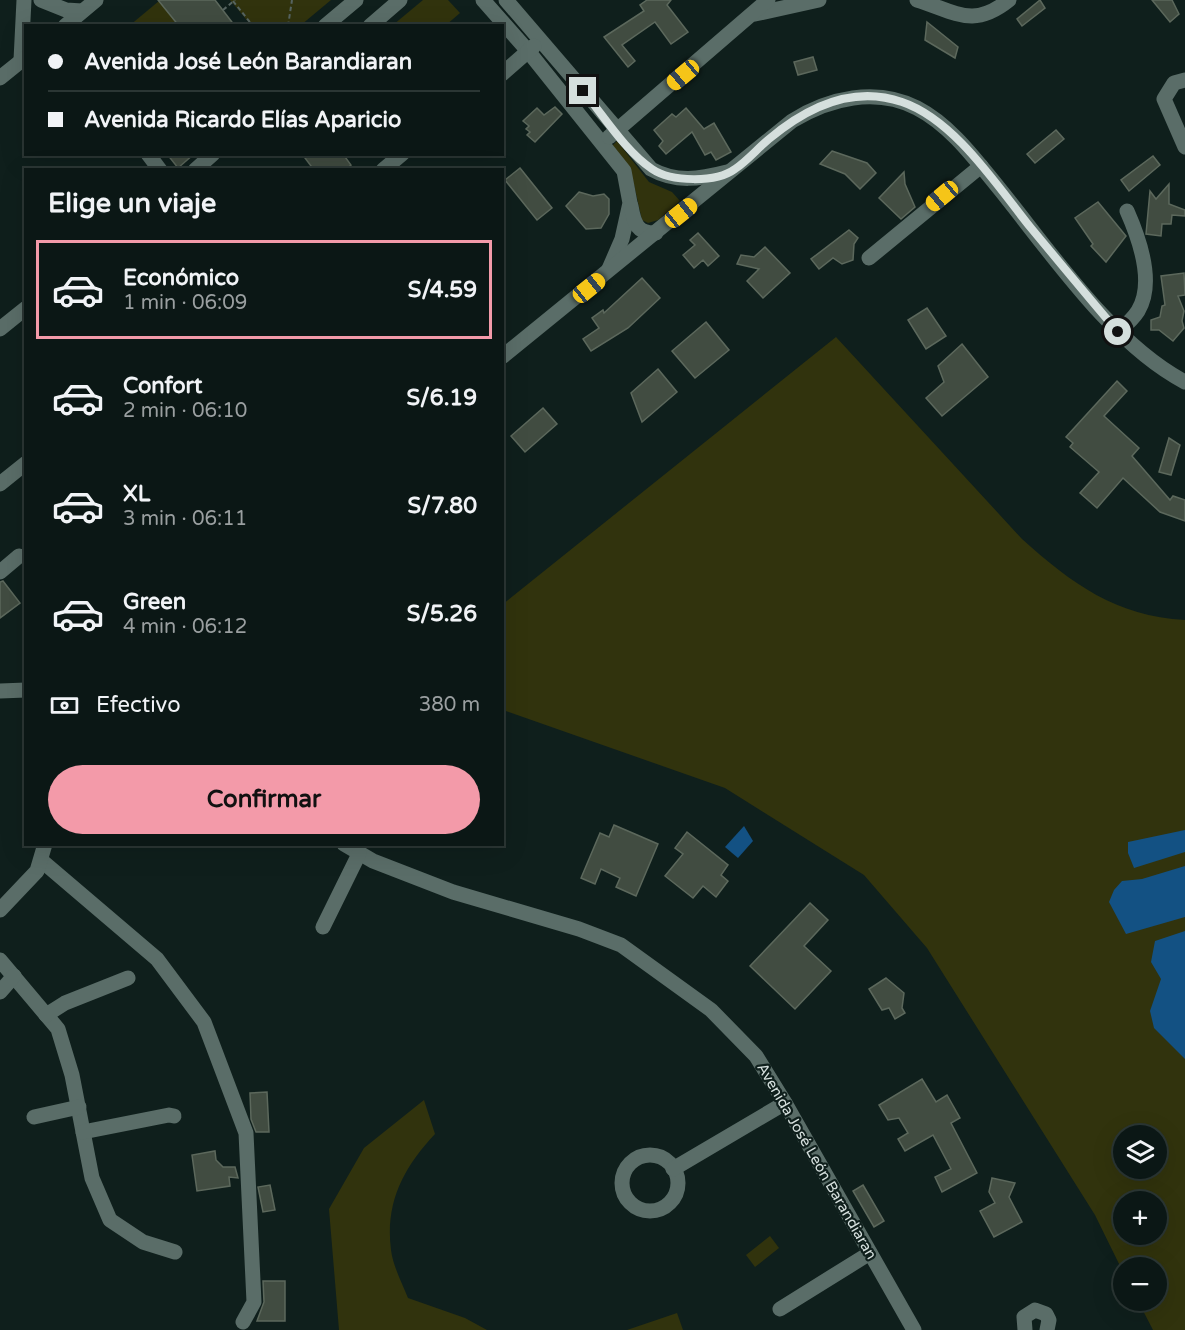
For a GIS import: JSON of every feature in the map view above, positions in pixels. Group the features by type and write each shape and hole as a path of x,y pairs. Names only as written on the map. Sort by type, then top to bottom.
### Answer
{"street":[{"path":"0,78 23,58 24,0"},
{"path":"41,0 66,10 82,11"},
{"path":"67,24 96,0"},
{"path":"327,24 356,0"},
{"path":"372,24 400,0"},
{"path":"483,0 603,142 624,171 637,227 642,231 656,233"},
{"path":"497,16 498,0"},
{"path":"506,0 616,131 651,168 676,179 700,178 733,171"},
{"path":"603,142 755,14 768,0"},
{"path":"755,14 819,0"},
{"path":"917,0 969,18 988,15 1009,0"},
{"path":"504,72 541,40"},
{"path":"1185,80 1174,83 1164,99 1185,147"},
{"path":"504,355 606,275 770,138 809,111 844,98 862,96 900,101 917,108 934,120 981,166 1118,332 1158,368 1185,382"},
{"path":"197,168 209,156"},
{"path":"385,168 400,156"},
{"path":"869,258 981,166"},
{"path":"676,179 685,191 686,198 681,213"},
{"path":"606,275 622,240 630,203"},
{"path":"1118,332 1138,310 1145,282 1143,251 1127,211"},
{"path":"0,329 24,310"},
{"path":"0,484 24,465"},
{"path":"0,572 19,556"},
{"path":"0,691 24,690"},
{"path":"0,910 38,871 45,846"},
{"name":"Avenida José León Barandiaran","path":"347,846 359,854 453,892 579,929 621,945 711,1010 756,1056 914,1330"},
{"path":"323,927 359,854"},
{"path":"42,861 158,959 204,1022 246,1133 254,1302 243,1322"},
{"path":"0,960 57,1029 79,1107 92,1178 110,1220 143,1242 175,1252"},
{"path":"0,992 14,976"},
{"path":"46,1015 65,1003 128,978"},
{"path":"673,1169 785,1103"},
{"path":"34,1117 79,1107"},
{"path":"83,1132 169,1115 174,1116"},
{"path":"780,1309 870,1253"},
{"path":"1024,1330 1024,1317 1035,1310 1046,1314 1049,1320 1047,1330"}],"path":[{"path":"288,24 292,0"},
{"path":"223,10 234,1 251,24"}],"green space":[{"path":"230,0 331,0 302,24 250,24"},
{"path":"423,0 448,0 460,13 447,24 394,24"},
{"path":"159,1 182,16 171,24 131,24"},
{"path":"617,141 649,182 672,192 680,201 658,220 648,223 642,220 633,180 612,146"},
{"path":"836,337 1022,539 1059,570 1096,595 1116,604 1137,612 1185,620 1185,1330 1153,1330 1143,1311 1167,1311 1167,1257 1116,1257 1095,1215 927,948 864,875 725,788 504,710 504,603"},
{"path":"424,1100 435,1134 405,1173 394,1202 390,1233 394,1262 408,1298 465,1318 487,1330 339,1330 329,1209 364,1148"},
{"path":"770,1236 779,1248 755,1267 746,1255"},
{"path":"677,1313 683,1330 627,1330"}],"water":[{"path":"744,826 753,841 738,858 725,847"},
{"path":"1185,830 1185,852 1134,868 1128,853 1128,842"},
{"path":"1185,866 1185,917 1126,934 1109,902 1114,890 1122,881 1142,879"},
{"path":"1185,931 1185,1059 1154,1028 1150,1011 1161,979 1151,962 1155,941"}],"building":[{"path":"158,0 215,0 233,24 177,24"},
{"path":"647,0 671,0 667,5 688,32 671,44 655,22 622,45 635,61 628,67 604,37 644,11 640,5"},
{"path":"1040,0 1045,8 1022,26 1017,19"},
{"path":"1152,0 1172,0 1179,14 1170,22"},
{"path":"927,22 958,47 955,58 925,40"},
{"path":"813,57 817,70 798,75 794,62"},
{"path":"555,107 562,114 535,142 527,135 530,132 526,129 529,126 523,121 537,108 544,115"},
{"path":"686,108 704,129 714,123 731,152 716,160 711,152 705,155 692,132 666,154 659,146 663,141 654,130 672,114 676,117"},
{"path":"1056,130 1064,139 1035,163 1027,154"},
{"path":"832,151 867,163 876,173 860,189 845,174 820,164"},
{"path":"169,156 192,156 178,168"},
{"path":"304,156 344,156 351,165 347,168 312,168"},
{"path":"1153,156 1160,165 1129,191 1121,180"},
{"path":"520,168 552,208 537,220 505,180"},
{"path":"904,172 905,184 915,207 901,219 879,198"},
{"path":"1169,184 1169,204 1185,210 1185,216 1172,215 1171,224 1162,224 1161,236 1146,234 1150,191 1156,199"},
{"path":"579,192 593,196 604,194 609,199 609,214 601,228 586,229 566,206"},
{"path":"1098,202 1126,236 1106,262 1091,246 1093,244 1075,218"},
{"path":"849,230 858,238 854,244 853,260 842,264 833,258 819,269 811,259"},
{"path":"698,233 719,256 708,266 703,260 694,268 683,255 695,245 690,240"},
{"path":"765,247 790,273 763,298 747,281 759,269 737,264 741,255 754,257"},
{"path":"1184,273 1185,295 1178,296 1184,311 1182,321 1184,328 1173,341 1159,330 1151,330 1151,320 1160,317 1162,306 1165,305 1161,276"},
{"path":"642,278 660,298 628,328 591,351 583,339 599,328 592,318 603,310 604,313"},
{"path":"927,308 946,336 926,349 908,320"},
{"path":"706,322 729,350 695,378 672,351"},
{"path":"962,344 988,377 942,416 926,398 944,382 938,366"},
{"path":"658,369 677,392 642,422 631,393"},
{"path":"1117,381 1127,391 1104,416 1139,448 1132,456 1170,500 1173,496 1185,500 1185,521 1160,512 1123,478 1097,508 1080,493 1099,472 1070,447 1073,443 1066,437"},
{"path":"543,408 557,424 525,452 511,436"},
{"path":"1169,438 1180,445 1171,475 1159,472"},
{"path":"3,581 20,603 0,618 0,582"},
{"path":"614,825 658,844 636,896 616,887 620,878 601,869 595,884 581,878 600,833 609,837"},
{"path":"687,832 728,865 721,875 728,881 716,897 703,886 693,898 665,876 683,854 675,848"},
{"path":"810,903 828,920 804,946 831,971 795,1009 750,966"},
{"path":"886,978 904,993 902,1008 905,1013 895,1019 889,1008 882,1010 869,989"},
{"path":"922,1079 936,1102 947,1095 960,1118 951,1123 977,1173 942,1192 935,1177 951,1169 933,1135 905,1151 898,1139 908,1133 899,1118 888,1120 879,1105"},
{"path":"267,1092 269,1132 256,1132 251,1119 250,1093"},
{"path":"215,1151 216,1160 223,1167 235,1167 238,1178 229,1177 230,1186 197,1191 192,1155"},
{"path":"992,1178 1015,1183 1009,1197 1022,1222 994,1237 980,1211 995,1203 989,1192"},
{"path":"270,1185 275,1210 263,1212 258,1187"},
{"path":"863,1185 884,1221 874,1227 853,1191"},
{"path":"263,1281 285,1281 285,1321 257,1321 264,1302"}],"route":[{"path":"583,91 642,161 660,174 676,179 700,178 733,171 792,121 826,103 862,96 900,101 917,108 967,150 1118,332"}]}
